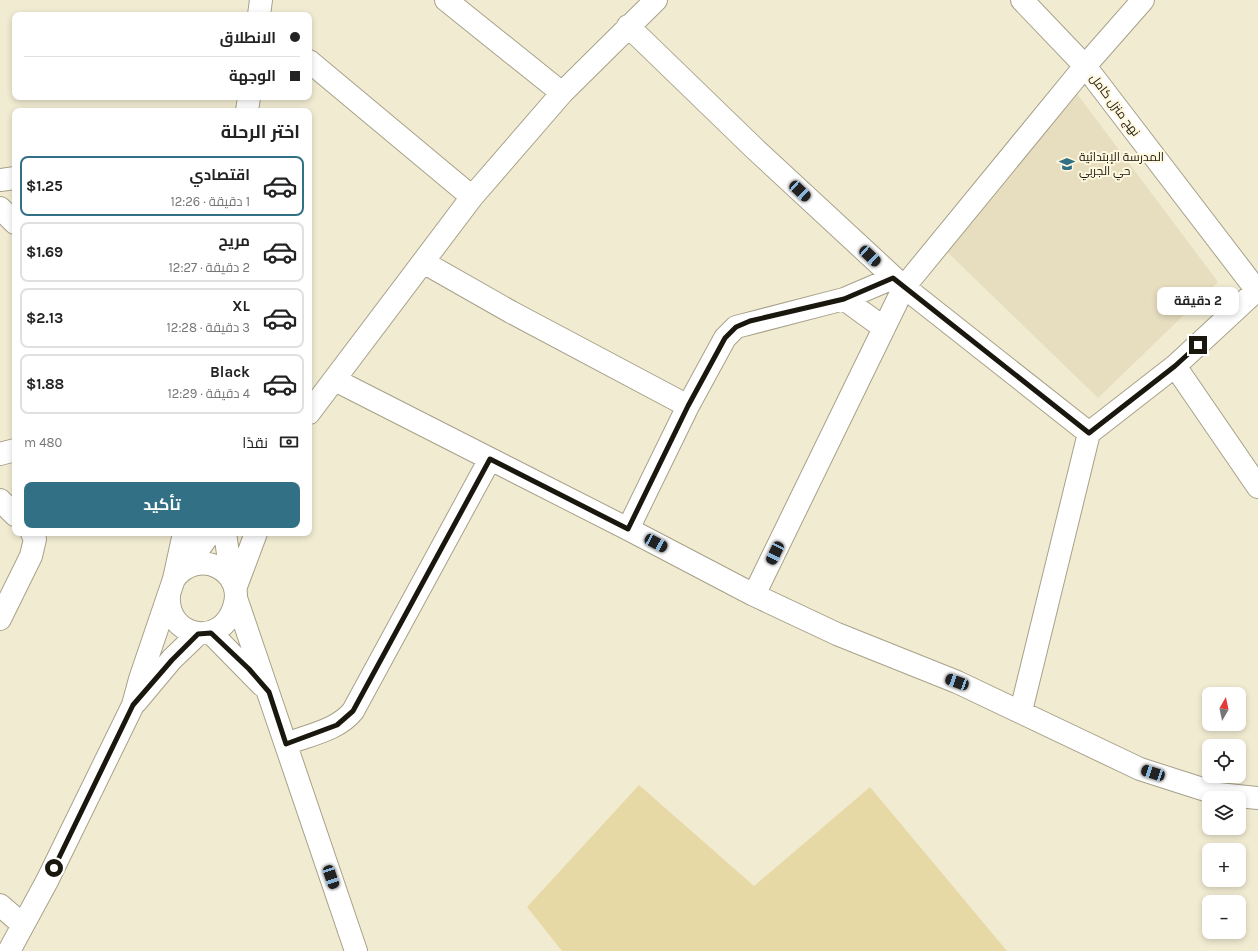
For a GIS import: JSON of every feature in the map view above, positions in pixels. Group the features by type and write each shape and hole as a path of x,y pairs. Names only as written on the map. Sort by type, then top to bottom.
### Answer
{"street":[{"path":"259,12 261,0"},
{"path":"446,0 562,93"},
{"path":"312,409 472,197 562,93 628,26 656,0"},
{"name":"نهج منزل كامل","path":"1022,0 1085,66 1258,291"},
{"path":"754,595 884,328 899,282 1143,0"},
{"path":"628,26 754,148 899,282 1089,433"},
{"path":"312,64 472,197"},
{"path":"0,180 12,178"},
{"path":"0,208 12,221"},
{"path":"423,262 511,312 688,406"},
{"path":"628,529 688,406 725,338 736,327 750,321 844,299 899,282"},
{"path":"1021,711 1089,433 1175,366 1258,291"},
{"path":"844,299 884,328"},
{"path":"1175,366 1258,487"},
{"path":"335,380 754,595 837,634 957,682 1140,768 1218,794 1258,798"},
{"path":"0,454 12,451"},
{"path":"286,744 337,725 353,711 490,459"},
{"path":"0,500 12,512"},
{"path":"0,619 31,556 35,539 34,536"},
{"path":"184,536 176,581 168,605 184,628 204,634 249,669 269,692"},
{"path":"9,951 47,881 133,705 140,679 176,581 208,536"},
{"path":"225,536 234,589 356,951"},
{"path":"133,705 172,660 204,634 219,628 231,615 234,589 255,536"},
{"path":"176,581 194,564 212,564 220,568 234,589"},
{"path":"0,905 23,925"}],"shaded area":[{"name":"المدرسة الإبتدائية حي الجربي","path":"1069,83 1218,282 1098,398 939,244"},
{"path":"639,785 754,886 870,787 1007,951 562,951 527,907"}],"place":[{"name":"المدرسة الإبتدائية حي الجربي","path":"1067,164"}],"route":[{"path":"54,868 133,705 154,682 159,674 198,634 211,633 256,676 269,692 286,744 337,725 348,717 353,711 443,548 490,459 628,529 688,406 725,338 736,327 750,321 844,299 893,278 1089,433 1175,366 1198,345"}]}
